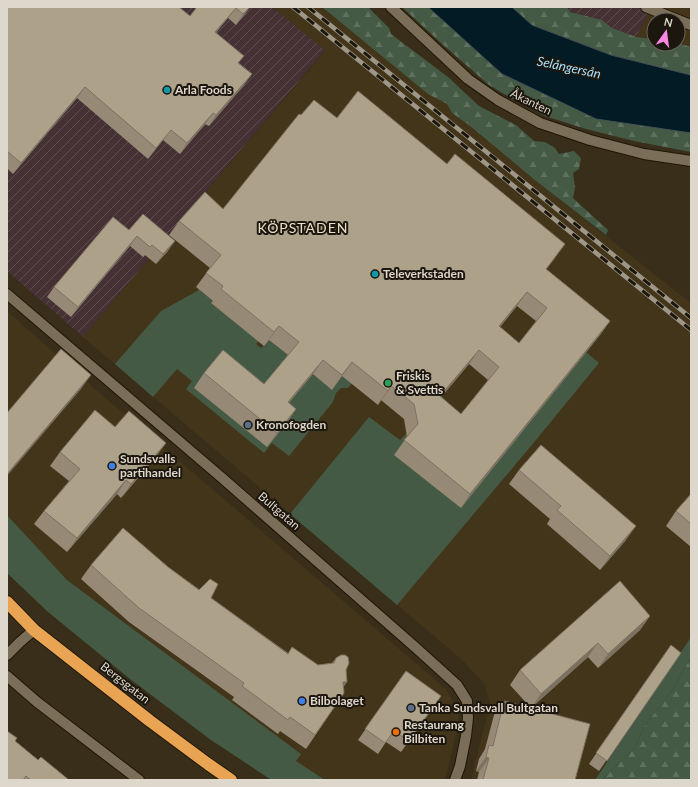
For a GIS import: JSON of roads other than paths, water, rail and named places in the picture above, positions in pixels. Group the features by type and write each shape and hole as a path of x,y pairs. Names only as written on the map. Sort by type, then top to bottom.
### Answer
{"highway":[{"name":"Bergsgatan","path":"7,602 34,630 150,721 231,780"}],"street":[{"name":"Åkanten","path":"391,7 468,79 498,100 540,123 590,140 644,154 691,161"},
{"path":"646,7 658,12"},
{"name":"Bultgatan","path":"7,294 221,477 457,685 467,701 468,718 460,766 455,780"},
{"path":"7,655 34,630"},
{"path":"7,676 37,702 139,780"}],"water":[{"name":"Selångersån","path":"428,7 512,7 532,25 611,55 691,75 691,133 596,119 502,74"}],"railway":[{"path":"293,7 691,330"},
{"path":"308,7 691,318"}],"place":[{"name":"Arla Foods","path":"167,90"},
{"name":"Televerkstaden","path":"375,274"},
{"name":"Friskis & Svettis","path":"388,383"},
{"name":"Kronofogden","path":"248,425"},
{"name":"Sundsvalls partihandel","path":"112,466"},
{"name":"Bilbolaget","path":"302,701"},
{"name":"Tanka Sundsvall Bultgatan","path":"411,708"},
{"name":"Restaurang Bilbiten","path":"396,732"}],"district":[{"name":"KÖPSTADEN","path":"303,228"}]}
